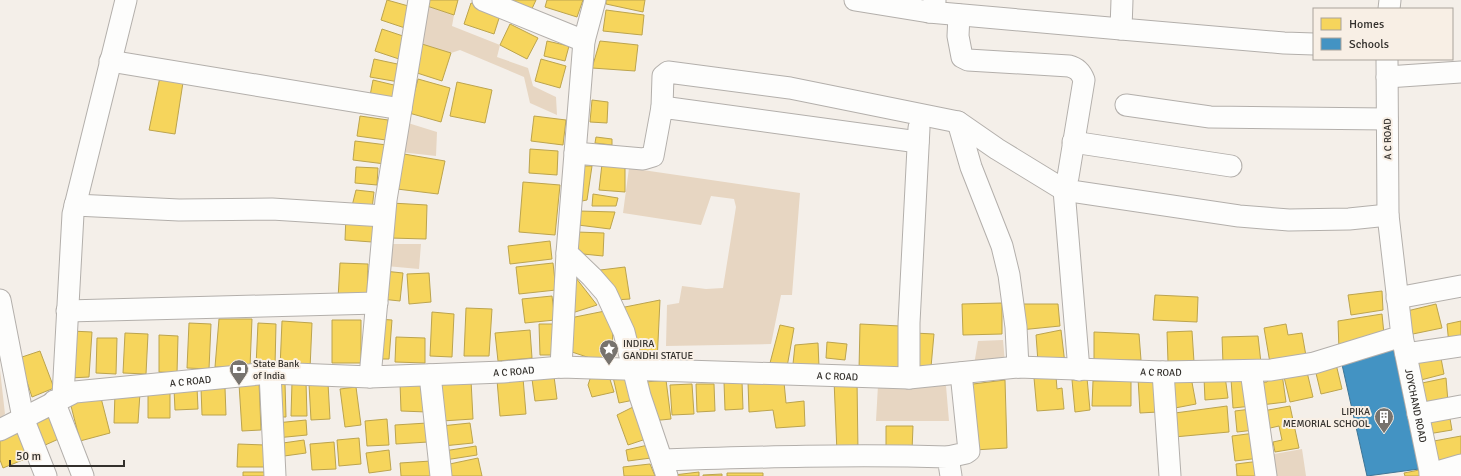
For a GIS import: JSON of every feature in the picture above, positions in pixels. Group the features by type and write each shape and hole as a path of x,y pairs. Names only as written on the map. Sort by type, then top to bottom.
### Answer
{"street":[{"path":"83,476 58,399 67,311 73,214 126,0"},
{"path":"370,377 384,216 419,0"},
{"path":"483,0 584,41"},
{"path":"561,367 567,253 584,41 595,0"},
{"path":"854,0 932,6 959,15 1284,43 1313,44"},
{"path":"1121,29 1122,0"},
{"path":"959,15 959,47 962,57 968,60 1069,66 1076,68 1082,74 1084,80 1064,190 1080,370"},
{"path":"110,61 401,109"},
{"path":"1387,68 1461,72"},
{"name":"A C ROAD","path":"0,430 58,399 75,392 270,373 370,377 561,367 909,378 1018,367 1163,372 1251,371 1271,370 1314,363 1404,345 1397,298 1388,215 1387,68"},
{"path":"575,153 643,159 653,156 662,107 663,76 665,73 672,72 790,88 920,113 958,122 1003,153 1064,190 1239,216 1290,220 1388,215"},
{"path":"1126,105 1210,117 1387,119"},
{"path":"662,107 918,142"},
{"path":"909,378 909,323 920,113"},
{"path":"958,122 971,167 1002,246 1009,275 1016,327 1018,367"},
{"path":"1073,142 1231,166"},
{"path":"75,205 180,210 272,209 384,216"},
{"path":"567,253 606,293 624,332 640,396 665,468 794,456 950,466 969,451 961,373"},
{"path":"1397,298 1461,286"},
{"path":"0,300 23,418 46,476"},
{"path":"67,311 377,303"},
{"path":"1404,345 1461,346"},
{"name":"JOYCHAND ROAD","path":"1404,345 1430,475"},
{"path":"1251,371 1266,476"},
{"path":"1163,372 1170,476"},
{"path":"270,373 275,476"},
{"path":"430,375 441,476"},
{"path":"1418,414 1461,406"},
{"path":"1430,475 1461,466"}],"shaded area":[{"path":"427,6 454,15 452,26 500,45 497,57 528,68 533,86 556,97 557,115 530,103 524,77 460,50 451,53 422,44"},
{"path":"408,123 437,132 436,156 400,152"},
{"path":"629,168 800,193 792,295 781,295 771,344 666,346 667,305 679,303 682,286 706,289 723,288 736,207 734,199 711,196 701,225 623,213"},
{"path":"387,244 421,244 419,269 386,266"},
{"path":"1003,340 1005,363 974,365 978,341"},
{"path":"0,370 5,414 0,418"},
{"path":"878,385 946,386 949,421 876,421"},
{"path":"1302,449 1306,476 1270,476 1268,455"}],"building: Homes":[{"path":"387,0 412,7 405,28 381,20"},
{"path":"429,0 458,0 454,15 427,6"},
{"path":"497,0 536,0 530,13"},
{"path":"547,0 583,0 577,17 545,7"},
{"path":"606,0 645,0 643,12 606,4"},
{"path":"471,3 501,12 494,34 464,24"},
{"path":"606,10 644,15 642,35 603,31"},
{"path":"510,24 538,38 527,59 500,45"},
{"path":"382,29 409,38 402,60 375,51"},
{"path":"547,41 569,46 565,61 544,56"},
{"path":"600,41 638,45 635,71 592,68"},
{"path":"422,44 451,53 442,81 414,72"},
{"path":"374,59 402,65 399,82 370,77"},
{"path":"541,59 566,66 560,88 535,81"},
{"path":"161,72 184,76 175,134 149,130"},
{"path":"418,79 450,88 441,122 409,113"},
{"path":"373,80 398,86 394,106 369,101"},
{"path":"457,82 492,90 485,123 450,116"},
{"path":"592,100 608,102 607,123 590,122"},
{"path":"360,116 388,120 386,140 357,136"},
{"path":"534,116 566,120 563,145 531,141"},
{"path":"596,137 612,139 612,145 595,143"},
{"path":"355,141 387,145 385,164 353,160"},
{"path":"530,149 558,151 557,175 529,173"},
{"path":"404,154 445,161 438,194 397,189"},
{"path":"625,163 625,192 599,190 602,164"},
{"path":"582,166 592,166 587,200 577,202"},
{"path":"356,167 378,168 377,185 355,183"},
{"path":"523,182 560,185 555,235 519,232"},
{"path":"356,190 374,192 372,209 352,206"},
{"path":"593,194 618,198 616,206 592,206"},
{"path":"391,203 427,205 426,239 390,238"},
{"path":"579,211 615,212 610,229 578,225"},
{"path":"346,216 374,218 372,242 345,240"},
{"path":"577,232 604,233 603,256 573,253"},
{"path":"550,241 552,259 510,264 508,246"},
{"path":"340,263 368,264 367,300 338,299"},
{"path":"553,263 556,290 519,294 516,267"},
{"path":"625,267 630,299 615,300 592,271"},
{"path":"569,269 597,305 569,314"},
{"path":"384,271 403,273 400,301 381,299"},
{"path":"429,273 431,302 409,304 407,274"},
{"path":"1382,291 1383,310 1351,315 1348,295"},
{"path":"1155,295 1198,297 1197,322 1153,320"},
{"path":"552,296 555,320 525,323 522,299"},
{"path":"660,300 657,363 638,362 620,308"},
{"path":"1002,303 1002,334 963,335 962,304"},
{"path":"1017,304 1058,304 1060,326 1020,330"},
{"path":"1436,304 1442,328 1408,335 1403,312"},
{"path":"466,308 492,309 489,356 464,356"},
{"path":"605,311 613,330 612,349 605,363 569,351 570,318"},
{"path":"432,312 454,314 452,357 430,356"},
{"path":"1382,314 1384,334 1339,350 1338,321"},
{"path":"219,319 252,319 250,367 215,367"},
{"path":"377,319 392,320 389,359 376,359"},
{"path":"332,320 361,320 361,363 332,363"},
{"path":"282,321 312,323 310,369 280,368"},
{"path":"1461,321 1461,343 1449,345 1447,324"},
{"path":"189,323 211,324 209,369 187,368"},
{"path":"258,323 276,324 275,366 256,366"},
{"path":"539,324 555,324 556,355 540,355"},
{"path":"860,324 900,326 901,368 859,370"},
{"path":"1286,324 1288,335 1302,333 1306,356 1270,363 1264,328"},
{"path":"780,325 794,328 787,367 770,363"},
{"path":"530,330 532,358 498,361 495,333"},
{"path":"1061,330 1065,364 1038,362 1036,335"},
{"path":"71,331 92,332 89,377 69,378"},
{"path":"1192,331 1194,362 1168,362 1167,332"},
{"path":"1094,332 1139,334 1141,360 1094,360"},
{"path":"125,333 148,334 146,374 123,373"},
{"path":"914,333 934,334 931,367 913,365"},
{"path":"159,335 178,336 177,373 159,372"},
{"path":"1258,336 1261,363 1223,364 1222,337"},
{"path":"396,337 425,338 425,363 395,362"},
{"path":"97,338 117,338 116,374 96,373"},
{"path":"827,342 847,344 845,360 826,358"},
{"path":"818,343 819,367 793,364 795,345"},
{"path":"40,351 54,388 32,397 19,358"},
{"path":"1440,353 1444,374 1417,381 1413,360"},
{"path":"1336,364 1342,389 1321,394 1315,369"},
{"path":"553,369 557,399 535,401 531,372"},
{"path":"1307,372 1313,397 1290,402 1284,377"},
{"path":"592,373 608,373 614,392 592,397 588,385"},
{"path":"1282,374 1286,402 1261,405 1257,383 1267,382 1271,375"},
{"path":"1056,376 1057,389 1062,388 1064,409 1037,411 1034,378"},
{"path":"1225,376 1228,398 1205,400 1204,378"},
{"path":"613,377 630,379 639,399 619,403"},
{"path":"1191,377 1196,404 1175,408 1171,378"},
{"path":"523,378 526,414 500,416 497,380"},
{"path":"1087,378 1090,410 1075,412 1072,380"},
{"path":"1138,378 1157,378 1158,412 1140,413"},
{"path":"1247,378 1252,406 1233,408 1231,379"},
{"path":"1446,378 1448,402 1425,404 1422,383"},
{"path":"471,380 473,419 442,421 440,382"},
{"path":"666,380 671,419 651,421 646,382"},
{"path":"834,380 857,380 858,452 837,453"},
{"path":"1005,380 1007,448 974,450 965,385"},
{"path":"742,381 743,409 725,410 724,382"},
{"path":"1093,381 1131,381 1131,406 1092,406"},
{"path":"259,382 261,430 242,431 239,384"},
{"path":"292,382 306,382 307,416 291,416"},
{"path":"425,382 427,412 401,411 400,383"},
{"path":"748,382 784,382 786,403 804,401 805,426 776,428 773,410 749,412"},
{"path":"274,383 285,383 286,417 276,417"},
{"path":"328,383 330,419 311,420 309,384"},
{"path":"692,384 694,414 672,415 670,385"},
{"path":"696,384 714,384 715,411 697,412"},
{"path":"197,387 198,409 175,410 174,389"},
{"path":"356,387 361,425 345,427 340,389"},
{"path":"201,388 225,388 226,415 202,415"},
{"path":"148,390 170,390 170,418 148,418"},
{"path":"115,393 140,393 138,423 114,423"},
{"path":"100,394 110,433 80,441 70,402"},
{"path":"639,404 649,438 628,445 617,415"},
{"path":"1227,406 1229,432 1174,437 1175,413"},
{"path":"1290,406 1299,448 1275,452 1273,442 1282,440 1279,426 1266,429 1263,411"},
{"path":"1251,409 1255,430 1237,432 1235,411"},
{"path":"1449,413 1452,430 1428,434 1426,417"},
{"path":"52,416 63,437 43,446 33,425"},
{"path":"387,419 389,445 367,446 365,421"},
{"path":"306,420 307,435 276,438 276,423"},
{"path":"427,423 428,442 396,444 395,425"},
{"path":"470,423 473,443 443,446 441,426"},
{"path":"886,426 913,426 912,451 886,451"},
{"path":"20,432 30,457 3,468 0,460 0,440"},
{"path":"1255,433 1260,458 1235,461 1232,436"},
{"path":"1461,436 1461,460 1437,463 1434,441"},
{"path":"359,438 361,464 339,466 337,440"},
{"path":"304,440 306,453 277,457 276,444"},
{"path":"334,442 336,469 312,470 310,444"},
{"path":"238,444 265,445 265,467 237,467"},
{"path":"648,445 651,458 628,461 626,450"},
{"path":"476,446 477,455 445,460 444,451"},
{"path":"389,450 391,470 369,473 366,453"},
{"path":"478,458 482,476 447,476 445,465"},
{"path":"431,461 432,476 401,476 400,463"},
{"path":"1260,461 1261,476 1237,476 1236,464"},
{"path":"650,464 655,476 624,476 623,467"},
{"path":"1424,469 1425,476 1405,476 1404,473"},
{"path":"243,472 265,472 265,476 243,476"},
{"path":"699,472 699,476 674,476 674,475"},
{"path":"727,473 763,473 763,476 727,476"},
{"path":"722,474 722,476 703,476 703,475"}],"building: Schools":[{"name":"LIPIKA MEMORIAL SCHOOL","path":"1393,347 1419,469 1367,476 1341,360"}],"place":[{"name":"INDIRA GANDHI STATUE","path":"609,366"},
{"name":"State Bank of India","path":"239,386"},
{"name":"LIPIKA MEMORIAL SCHOOL","path":"1384,434"}]}
